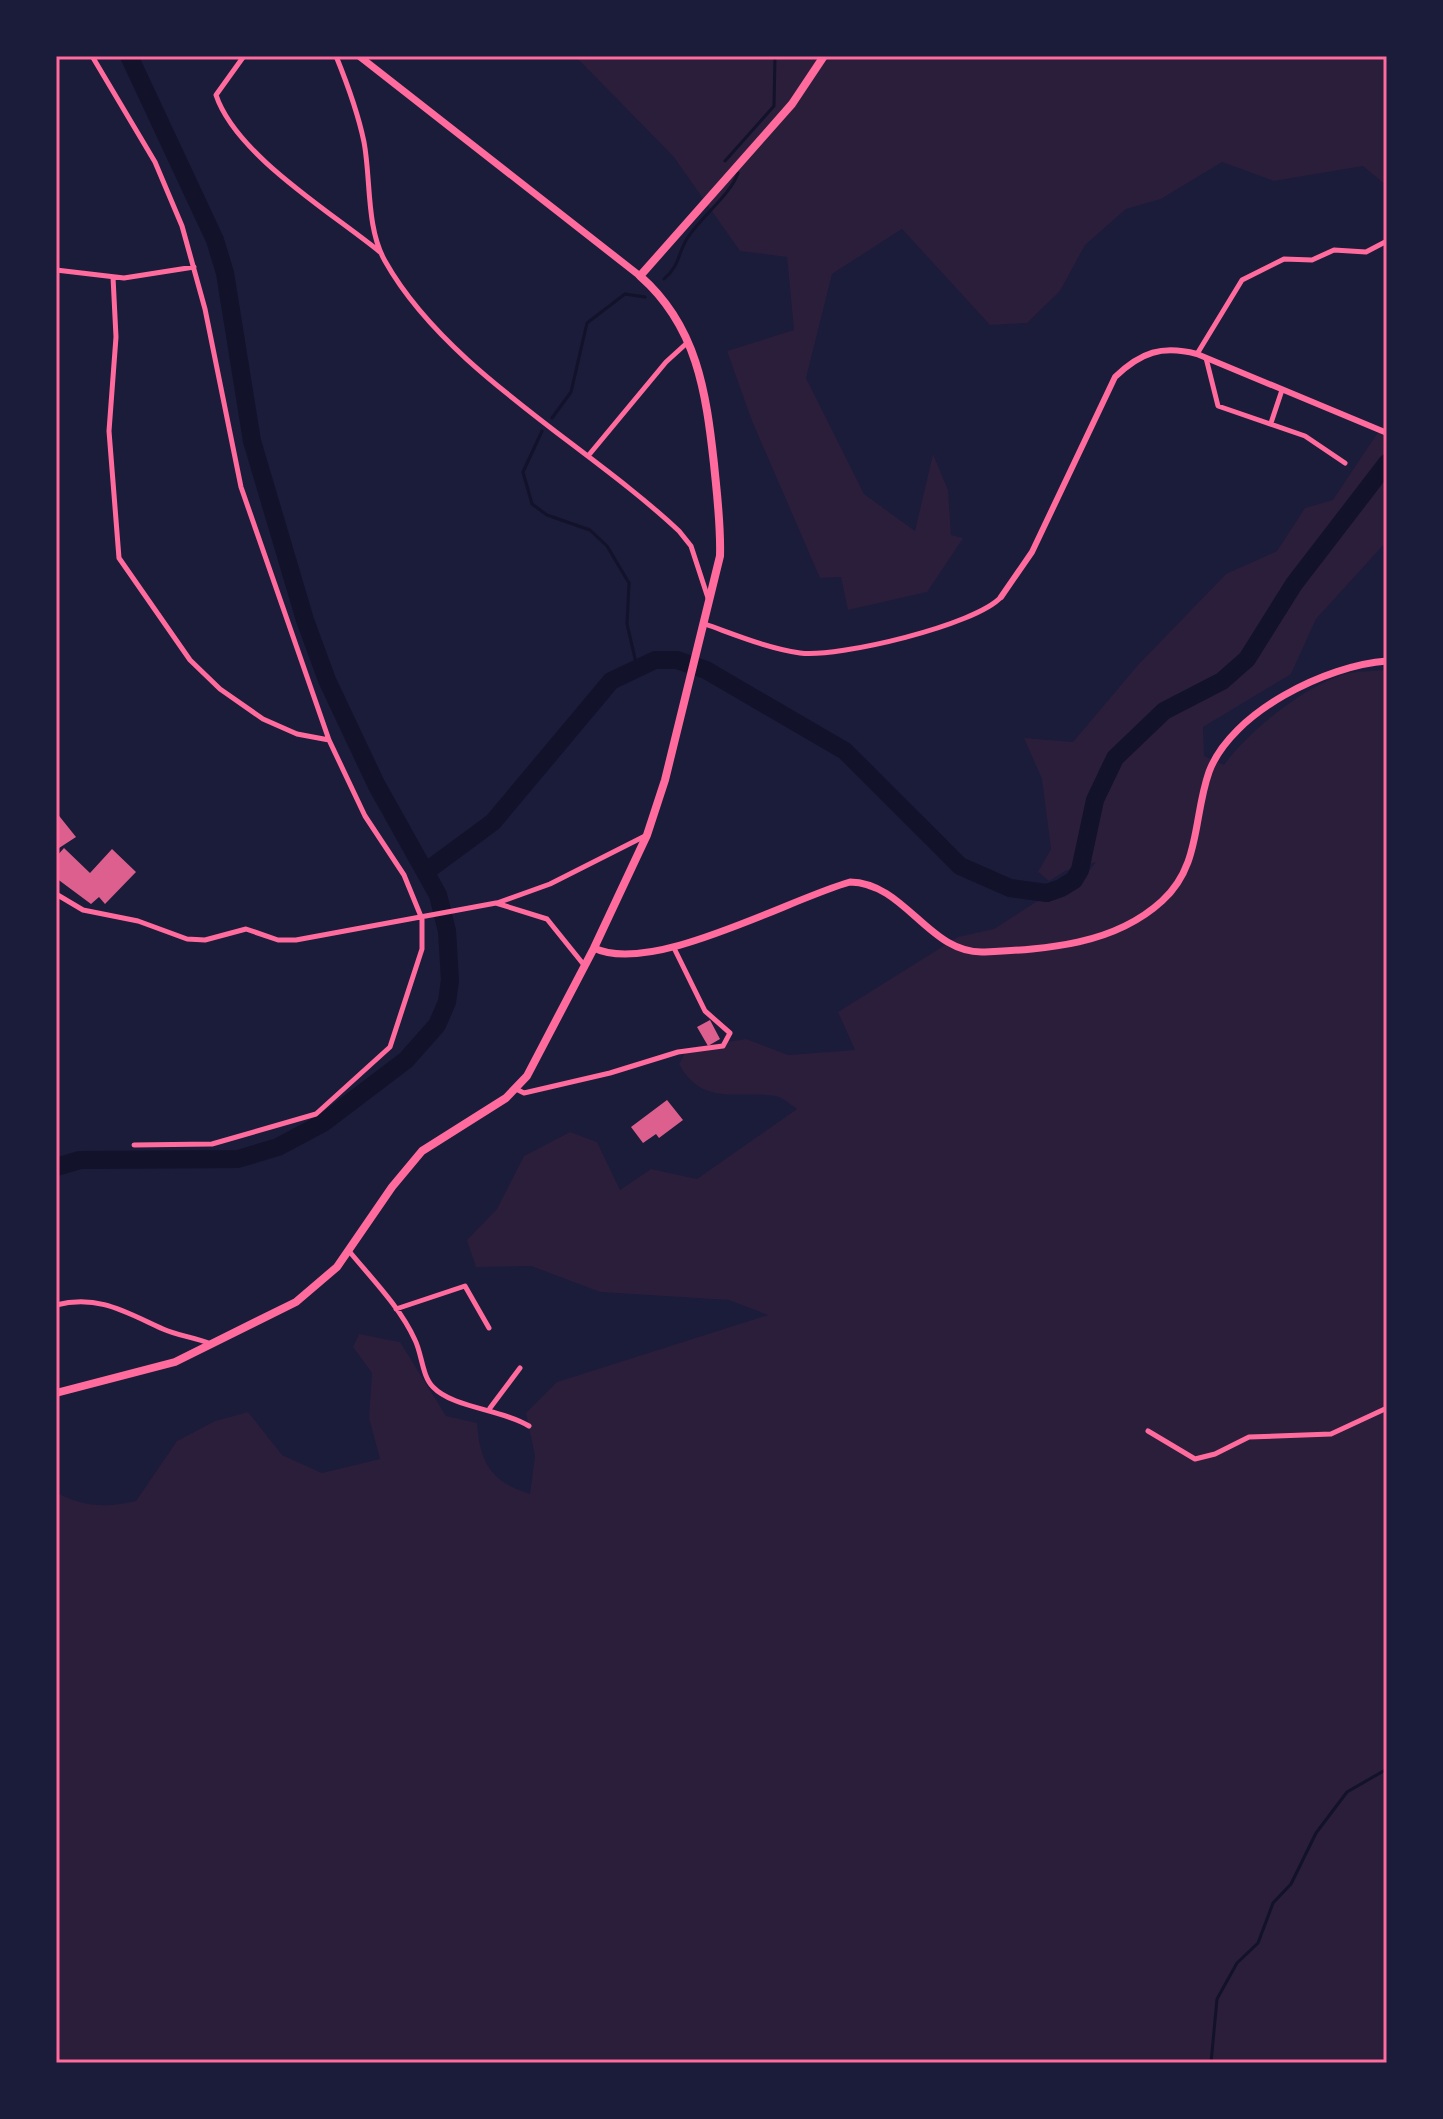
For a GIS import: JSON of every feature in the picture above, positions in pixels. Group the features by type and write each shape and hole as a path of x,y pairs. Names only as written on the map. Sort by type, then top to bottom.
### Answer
{"main road":[{"path":"56,1393 175,1362 312,1291 349,1250 392,1187 422,1151 516,1089 538,1060 647,835 710,605 720,556 721,530 702,378 689,341 673,312 640,276 359,56"},
{"path":"640,276 792,104 824,56"},
{"path":"594,948 611,953 674,948 850,882 863,882 890,893 947,942 968,951 1048,947 1104,936 1149,911 1182,878 1193,849 1209,774 1223,747 1252,720 1322,674 1358,664 1387,661"}],"street":[{"path":"92,56 155,162 179,218 194,267 241,487 329,740 365,816 404,875 422,919 422,949 390,1047 316,1114 212,1144 134,1145"},
{"path":"244,56 216,95 223,115 287,183 323,205 381,253 419,308 469,361 686,539 710,605"},
{"path":"336,56 364,140 381,253"},
{"path":"1197,354 1222,308 1242,280 1253,273 1284,259 1312,260 1334,250 1366,252 1387,241"},
{"path":"56,270 113,277 194,267"},
{"path":"113,277 116,337 109,442 119,558 190,660 220,689 263,719 297,734 329,740"},
{"path":"588,456 666,362 689,341"},
{"path":"704,628 802,653 834,654 978,615 1001,597 1032,552 1115,377 1134,359 1155,350 1175,348 1206,357 1387,433"},
{"path":"1206,357 1218,406 1305,436 1345,463"},
{"path":"1271,423 1282,390"},
{"path":"496,903 550,884 647,835"},
{"path":"57,897 83,910 138,921 196,940 246,929 278,940 296,940 496,903 547,919 585,966"},
{"path":"516,1089 524,1093 610,1073 678,1052 723,1046 730,1033 705,1011 674,948"},
{"path":"349,1250 396,1309 415,1340 433,1387 472,1406 490,1408 529,1426"},
{"path":"396,1309 465,1286 489,1328"},
{"path":"56,1305 82,1303 117,1307 165,1330 212,1345"},
{"path":"490,1408 520,1368"},
{"path":"1148,1431 1195,1459 1215,1454 1249,1437 1331,1434 1387,1408"}],"shaded area":[{"path":"575,56 1387,56 1387,186 1363,166 1274,181 1222,162 1161,199 1126,209 1085,245 1060,291 1027,323 990,325 902,229 832,274 806,378 864,494 915,531 933,454 948,490 951,535 963,538 927,592 848,610 841,577 820,578 752,421 727,351 794,330 787,257 740,251 673,156"},
{"path":"1387,419 1387,541 1316,619 1291,674 1203,727 1204,756 1224,765 1263,724 1316,687 1349,673 1387,670 1387,2063 56,2063 56,1492 75,1501 95,1505 136,1501 177,1441 215,1421 248,1412 282,1455 322,1473 380,1459 369,1418 372,1373 353,1347 359,1334 400,1342 446,1416 477,1423 481,1449 490,1469 506,1483 530,1494 535,1456 526,1413 557,1382 768,1315 729,1300 600,1292 531,1266 476,1267 467,1240 497,1209 524,1156 570,1132 597,1142 620,1190 651,1169 697,1179 797,1109 778,1097 722,1094 698,1086 679,1064 688,1048 746,1039 788,1055 855,1050 838,1012 958,937 994,929 1036,902 1076,887 1096,862 1065,871 1049,881 1038,872 1051,849 1042,779 1024,738 1073,742 1138,665 1226,574 1277,551 1305,508 1333,500"}],"building":[{"path":"56,812 76,837 56,850"},
{"path":"64,848 90,873 112,849 136,872 105,904 99,897 91,904 56,878 56,857"},
{"path":"710,1020 720,1039 708,1046 697,1027"},
{"path":"667,1100 683,1120 659,1138 656,1134 643,1143 631,1127"}],"waterway":[{"path":"56,1167 80,1160 238,1159 278,1147 323,1123 406,1060 437,1025 447,1002 450,980 447,931 438,895 376,784 327,680 305,620 252,441 225,273 215,240 129,56"},
{"path":"725,161 774,106 775,56"},
{"path":"664,279 688,237 729,189 738,173"},
{"path":"552,418 571,392 587,323 625,294 645,297"},
{"path":"542,431 523,472 532,504 547,515 590,530 607,546 629,583 627,624 637,667"},
{"path":"428,870 493,822 611,681 655,660 677,660 706,670 845,751 960,866 1010,888 1047,893 1061,888 1074,880 1080,870 1095,800 1115,758 1164,711 1222,681 1247,659 1294,584 1387,463"},
{"path":"1211,2063 1217,1999 1237,1963 1258,1943 1273,1903 1291,1884 1316,1833 1347,1792 1387,1769"}]}
